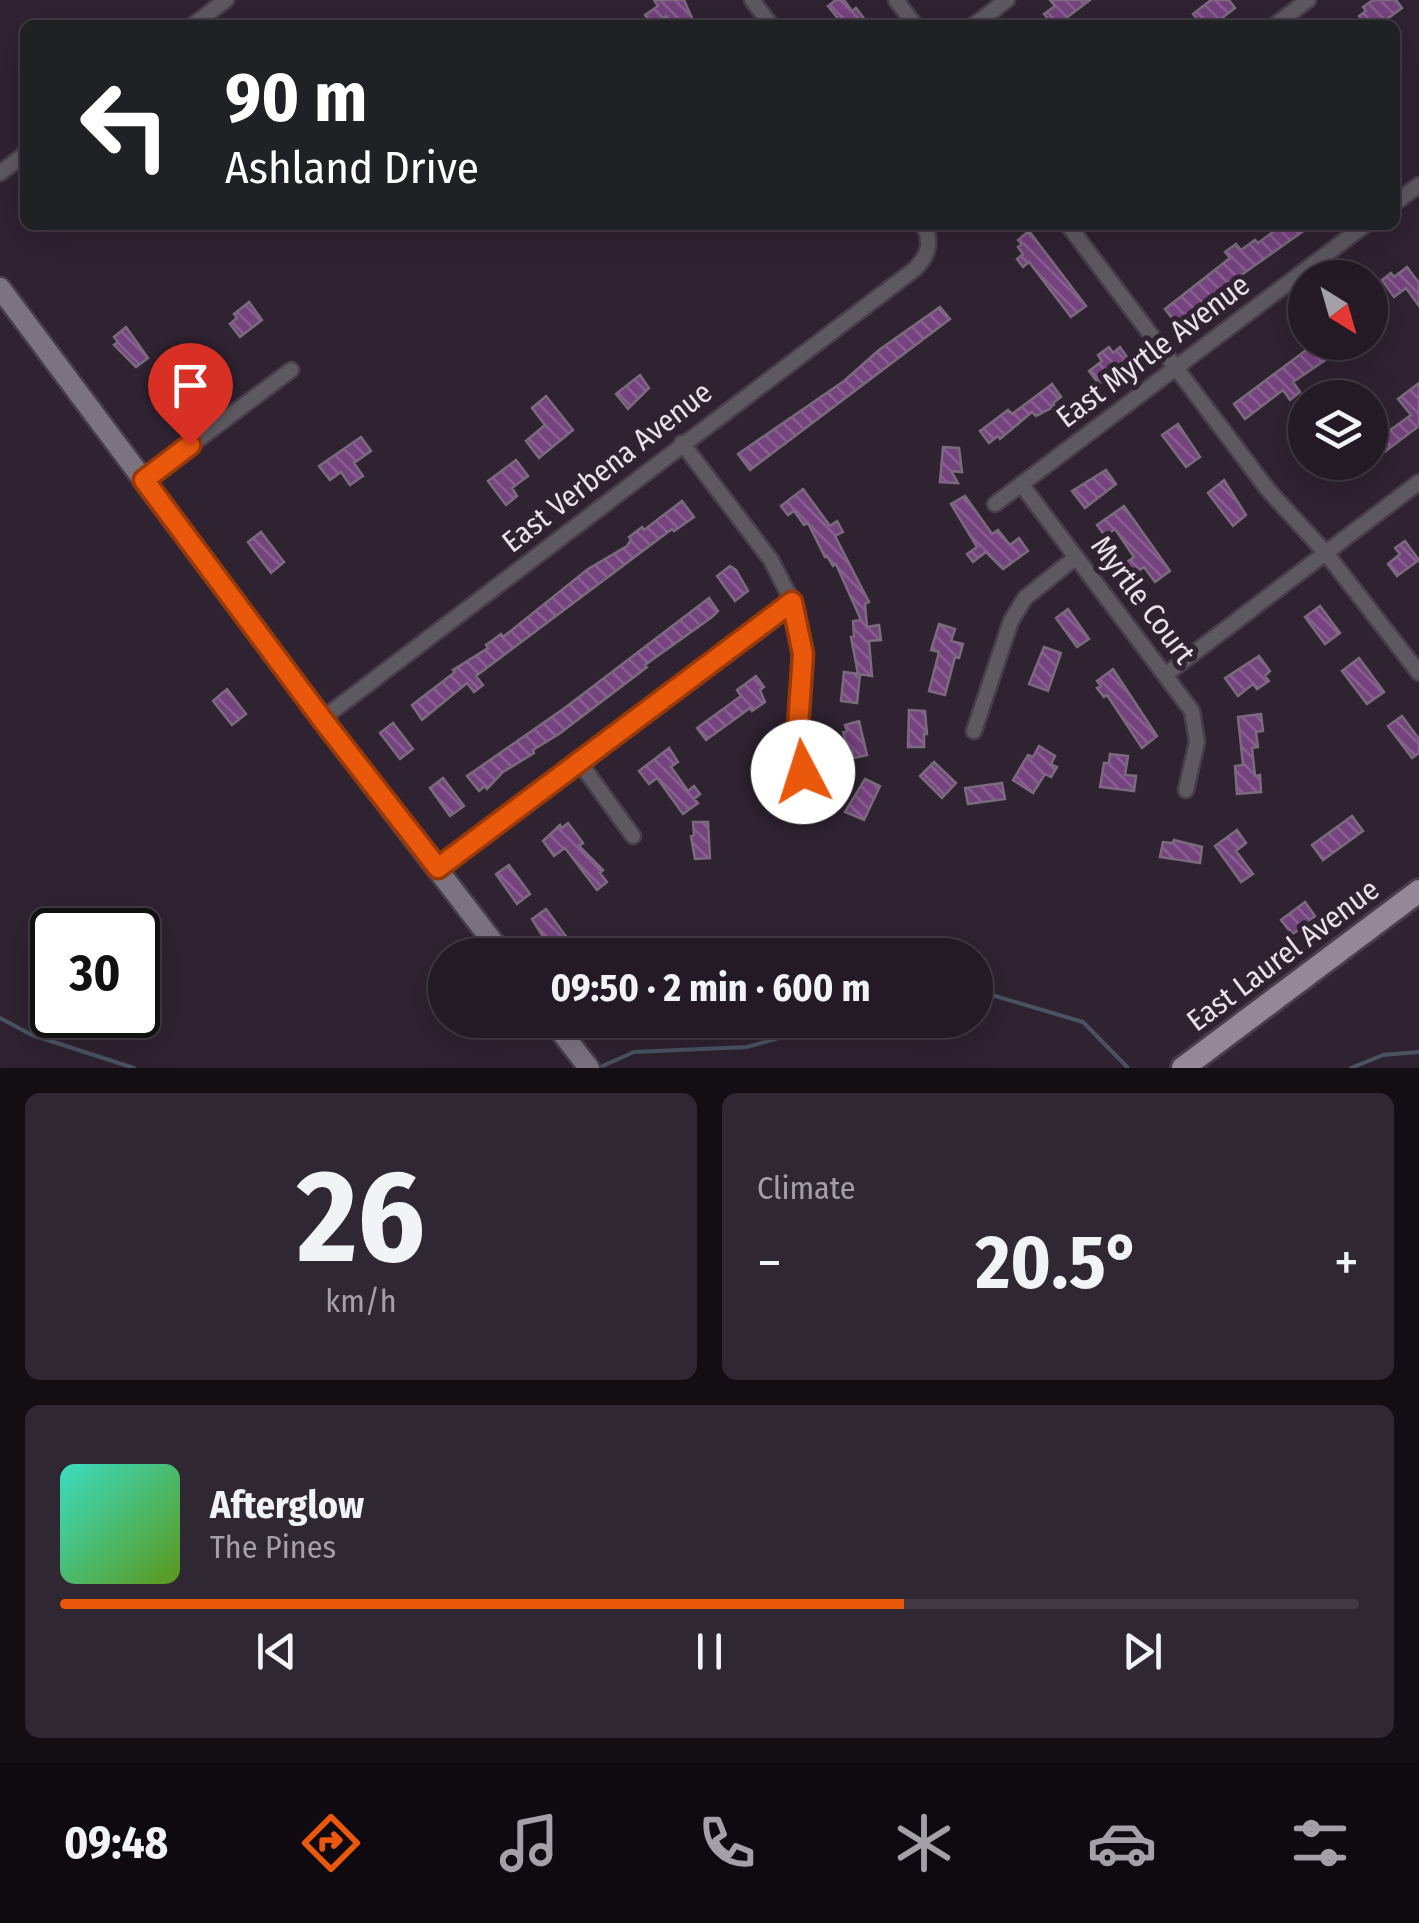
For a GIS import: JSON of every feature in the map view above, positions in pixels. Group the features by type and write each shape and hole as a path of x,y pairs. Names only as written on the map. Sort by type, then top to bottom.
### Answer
{"main road":[{"name":"East Laurel Avenue","path":"1183,1068 1419,890"}],"street":[{"path":"200,20 226,0"},
{"path":"752,0 767,20"},
{"path":"896,0 911,20"},
{"path":"981,20 1008,0"},
{"path":"1282,20 1308,0"},
{"path":"0,173 20,158"},
{"name":"East Verbena Avenue","path":"322,719 925,259 929,244 925,230"},
{"path":"1072,230 1269,491 1325,552 1419,673"},
{"name":"East Myrtle Avenue","path":"1021,484 1358,230"},
{"path":"0,288 489,938"},
{"path":"144,480 291,370"},
{"path":"682,443 771,560 792,602 803,654 798,726 803,772"},
{"path":"1165,675 1419,482"},
{"path":"995,504 1021,484"},
{"name":"Myrtle Court","path":"1021,484 1192,712 1196,726 1195,757 1186,790"},
{"path":"974,731 1012,621 1025,598 1076,557"},
{"path":"438,868 792,602"},
{"path":"580,763 633,836"},
{"path":"566,1038 584,1061"}],"building":[{"path":"654,0 684,0 692,18 669,20 666,16 649,20 645,15 658,6"},
{"path":"844,0 865,20 839,20 828,6"},
{"path":"1050,0 1090,0 1064,20 1049,20 1044,14 1055,6"},
{"path":"1211,0 1229,0 1235,8 1219,20 1198,20 1193,14"},
{"path":"1373,0 1396,0 1402,8 1386,20 1362,20 1359,16 1366,11 1363,7"},
{"path":"1275,230 1302,232 1175,322 1165,309 1230,258 1225,252 1236,244 1241,250 1255,240 1258,243"},
{"path":"1029,231 1086,306 1071,317 1029,262 1023,267 1017,259 1023,254 1018,240"},
{"path":"1407,267 1419,283 1419,306 1406,288 1394,297 1388,288 1388,275 1391,273 1394,277"},
{"path":"249,302 262,320 240,337 230,324 237,318 234,314"},
{"path":"940,307 950,319 750,470 738,454 844,381 879,350"},
{"path":"126,327 148,358 136,367 114,345 118,342 114,337"},
{"path":"1109,347 1113,353 1120,347 1130,361 1114,377 1099,384 1089,371 1102,361 1098,355"},
{"path":"1293,360 1325,360 1296,380 1288,380 1288,397 1283,390 1245,419 1234,404"},
{"path":"640,375 649,388 628,409 616,394"},
{"path":"1419,383 1419,426 1388,449 1388,432 1411,415 1398,399"},
{"path":"1052,384 1061,397 1053,403 1055,406 1036,416 1032,412 1000,439 998,436 989,443 980,431 1008,410 1012,414"},
{"path":"546,396 573,430 539,458 526,441 545,425 532,408"},
{"path":"1178,424 1200,457 1186,467 1162,435"},
{"path":"361,437 371,451 354,463 363,476 350,485 341,472 330,480 319,466"},
{"path":"943,447 959,448 962,472 951,471 958,483 940,482"},
{"path":"516,460 528,476 512,488 517,496 506,505 488,481"},
{"path":"1106,470 1116,484 1085,508 1072,491"},
{"path":"1224,480 1246,515 1233,526 1208,493"},
{"path":"803,489 830,526 837,521 843,532 835,536 869,602 865,604 867,627 879,625 881,640 869,641 872,676 858,674 851,637 853,621 861,620 836,564 833,566 825,557 808,523 804,525 794,511 788,515 781,506"},
{"path":"965,496 992,534 998,530 1010,545 1019,538 1028,551 1003,569 986,552 973,562 967,554 977,547 951,504"},
{"path":"682,501 694,517 672,529 476,676 483,685 474,692 467,683 422,720 412,705 453,670 488,648 486,645 501,634 503,637 588,569 627,546 629,537"},
{"path":"1124,506 1170,571 1155,582 1144,567 1135,573 1127,562 1134,557 1115,529 1105,536 1097,525"},
{"path":"261,532 284,562 271,573 248,542"},
{"path":"1405,541 1419,560 1397,576 1388,564 1400,554 1395,548"},
{"path":"730,566 748,591 735,601 717,576"},
{"path":"709,598 718,611 712,617 534,753 503,772 487,789 485,786 479,791 467,776 566,707"},
{"path":"1320,606 1340,633 1325,644 1305,617"},
{"path":"1068,609 1089,639 1077,647 1056,618"},
{"path":"939,624 955,629 951,641 963,644 959,658 955,657 945,695 929,691 939,652 931,650"},
{"path":"1044,647 1061,653 1048,691 1029,684"},
{"path":"1259,656 1270,671 1265,676 1269,681 1257,689 1253,684 1238,696 1225,678"},
{"path":"1359,658 1384,692 1367,704 1342,671"},
{"path":"1113,669 1157,736 1142,748 1107,695 1104,697 1097,688 1101,686 1097,681"},
{"path":"844,672 860,674 857,703 841,701"},
{"path":"756,676 764,687 760,690 765,702 752,711 750,708 706,740 697,728 741,696 737,690"},
{"path":"227,689 246,714 232,725 213,701"},
{"path":"909,710 925,711 924,747 908,747"},
{"path":"1261,714 1263,731 1256,732 1258,747 1252,748 1261,792 1237,794 1235,766 1243,765 1238,717"},
{"path":"1402,716 1419,739 1419,753 1412,758 1388,726"},
{"path":"859,721 867,755 854,758 852,751 848,752 843,732 847,731 845,725"},
{"path":"393,723 413,749 400,759 380,733"},
{"path":"1039,746 1055,756 1051,764 1057,767 1051,777 1045,774 1033,793 1013,780 1028,755 1033,757"},
{"path":"669,748 678,762 671,767 688,791 694,786 700,794 694,799 698,803 683,814 657,778 649,784 639,771"},
{"path":"1110,754 1128,756 1125,775 1136,776 1134,791 1100,787 1104,763 1109,763"},
{"path":"934,762 956,783 942,798 920,776"},
{"path":"443,778 464,806 450,816 430,788"},
{"path":"865,779 880,786 864,820 845,812"},
{"path":"1002,783 1005,799 968,804 965,788"},
{"path":"1352,816 1363,831 1323,860 1312,845"},
{"path":"693,822 708,822 710,858 695,859"},
{"path":"568,823 583,843 579,846 603,870 600,873 607,882 597,890 565,848 554,856 543,841 560,825 562,828"},
{"path":"1237,830 1246,843 1236,851 1253,874 1241,882 1215,846"},
{"path":"1174,840 1202,847 1200,863 1160,857 1163,842"},
{"path":"509,865 530,894 517,904 496,874"},
{"path":"1305,902 1315,916 1292,934 1281,920"},
{"path":"546,909 567,938 544,938 532,919"}],"waterway":[{"path":"993,995 1083,1022 1128,1068"},
{"path":"0,1018 32,1035 134,1068"},
{"path":"598,1068 634,1052 747,1047 779,1038"},
{"path":"1351,1068 1383,1055 1419,1052"}],"route":[{"path":"190,445 144,480 438,868 792,602 803,654 798,726 803,772"}]}
